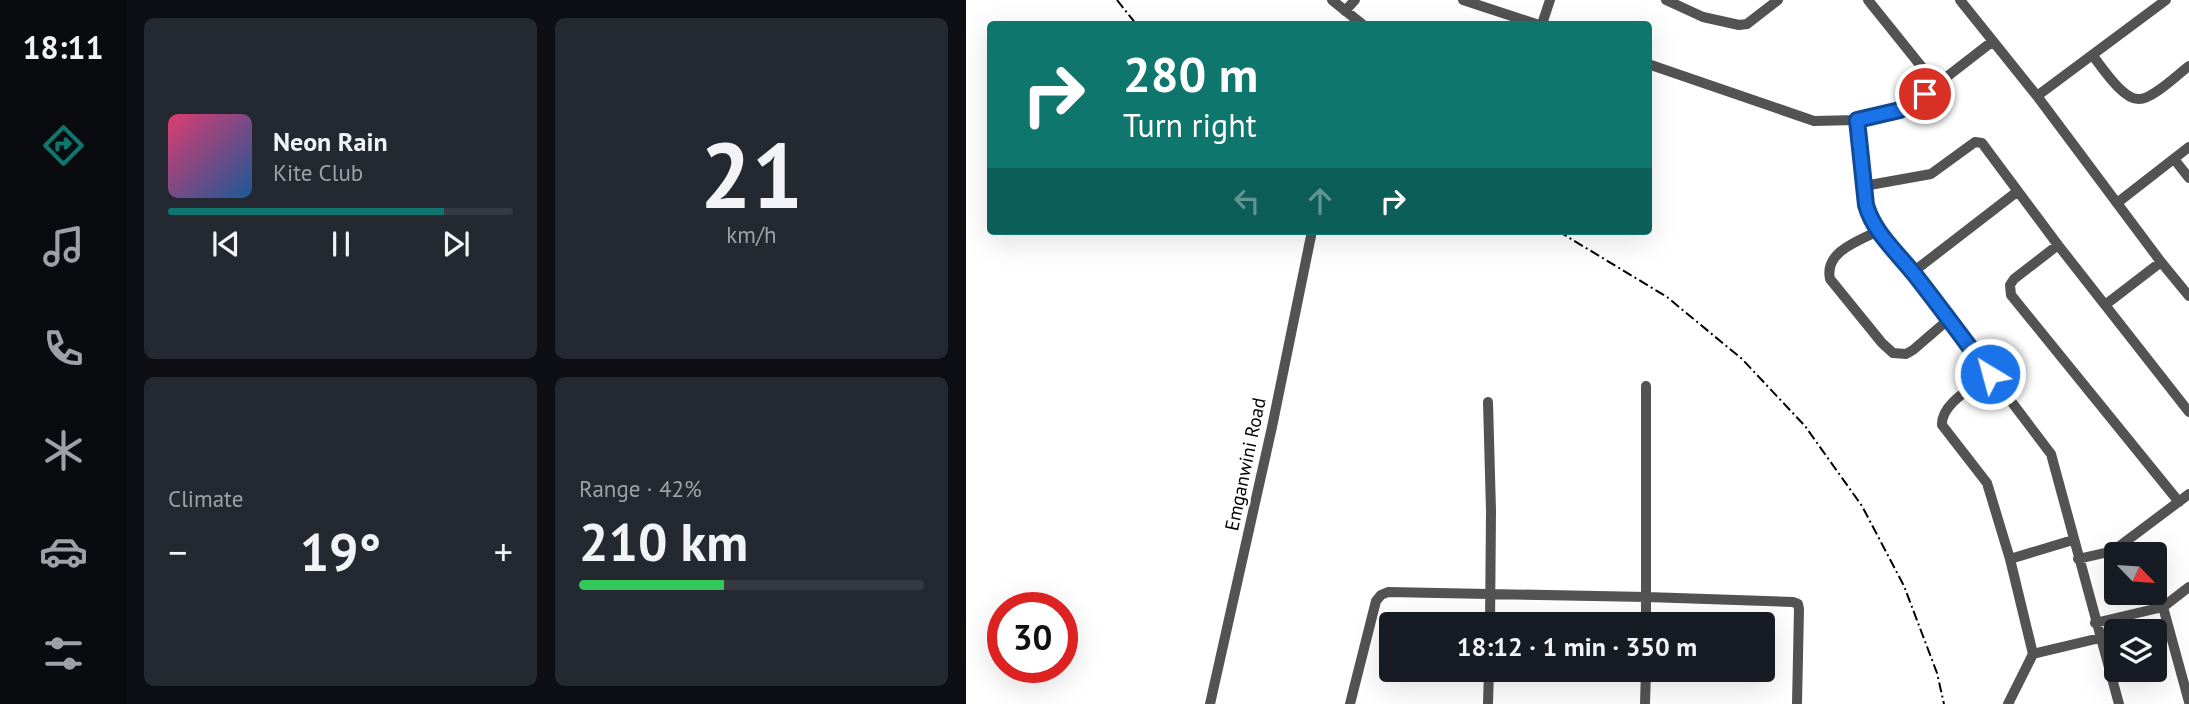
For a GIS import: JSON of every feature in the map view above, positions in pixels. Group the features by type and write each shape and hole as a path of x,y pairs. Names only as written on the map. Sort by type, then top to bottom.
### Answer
{"street":[{"path":"1332,0 1358,21"},
{"path":"1345,11 1354,0"},
{"path":"1463,0 1527,21"},
{"path":"1543,21 1550,0"},
{"path":"1671,1 1703,18 1739,25 1747,24 1778,0"},
{"path":"1868,0 1937,86"},
{"path":"1960,0 2037,96 2189,296"},
{"path":"2037,96 2166,0"},
{"path":"1652,65 1814,121 1857,120 1900,110 1913,103 1993,41"},
{"path":"2092,56 2118,87 2138,100 2150,96 2189,66"},
{"path":"1857,120 1870,218 2051,454 2119,704"},
{"path":"1864,186 1931,174 1977,141 1984,145 2189,412"},
{"path":"2117,203 2189,147"},
{"path":"2174,159 2189,178"},
{"path":"1913,272 2018,191"},
{"path":"1878,231 1835,255 1830,263 1830,279 1893,353 1906,354 1913,350 1949,319"},
{"name":"Emganwini Road","path":"1210,704 1311,235"},
{"path":"2058,244 2014,279 2010,285 2011,295 2179,502"},
{"path":"2105,305 2161,262"},
{"path":"1990,374 1947,408 1942,425 1987,483 2010,559 2033,654 2008,704"},
{"path":"1646,386 1646,612"},
{"path":"1488,402 1490,612"},
{"path":"2078,559 2113,551 2189,494"},
{"path":"2010,559 2073,540"},
{"path":"2095,623 2163,607 2189,587"},
{"path":"1350,704 1376,601 1388,592 1647,597 1798,604 1797,704"},
{"path":"2163,607 2185,674 2189,702"},
{"path":"2033,654 2100,638"},
{"path":"1488,704 1489,682"},
{"path":"1645,704 1646,682"}],"railway":[{"path":"1117,0 1134,21"},
{"path":"1565,235 1667,297 1742,359 1805,426 1862,506 1904,586 1937,673 1944,704"}],"route":[{"path":"1925,94 1900,110 1857,120 1866,205 1878,231 1913,272 1990,374"}]}
